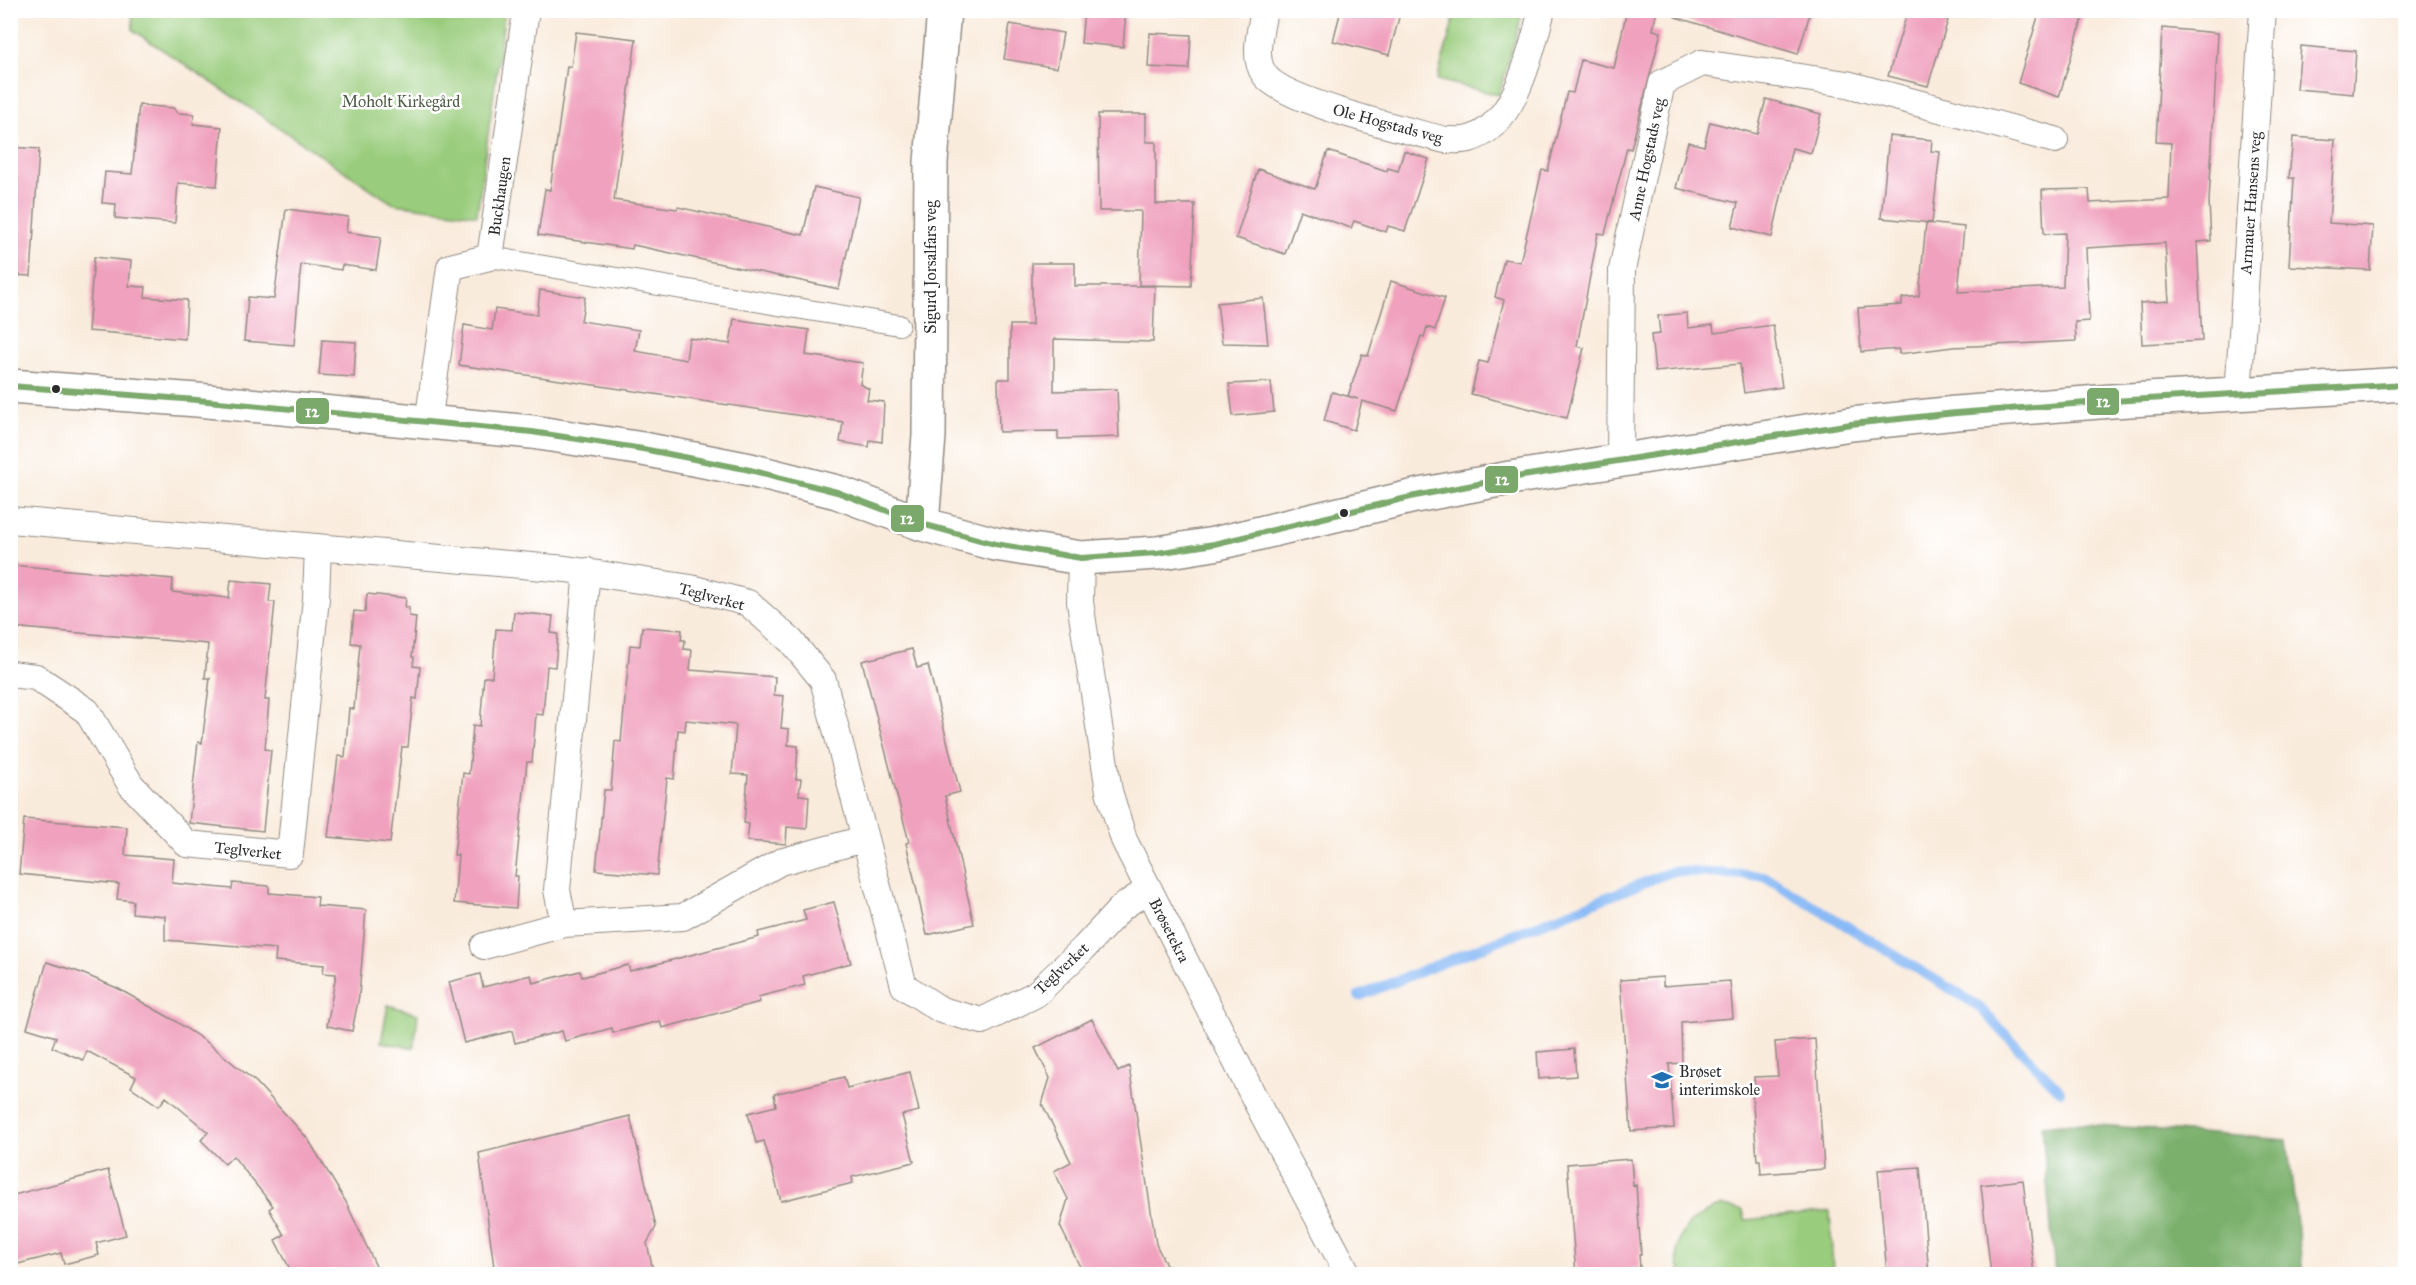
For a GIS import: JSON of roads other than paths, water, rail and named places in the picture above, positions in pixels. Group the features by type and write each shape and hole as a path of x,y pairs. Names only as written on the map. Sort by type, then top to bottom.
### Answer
{"street":[{"name":"Buckhaugen","path":"428,423 450,267 490,257 526,10"},
{"name":"Sigurd Jorsalfars veg","path":"921,524 929,426 931,162 944,10"},
{"name":"Ole Hogstads veg","path":"1264,10 1259,39 1259,61 1262,73 1270,82 1284,91 1313,103 1445,140 1468,139 1485,131 1512,101 1542,10"},
{"name":"Armauer Hansens veg","path":"2238,395 2263,10"},
{"name":"Anne Hogstads veg","path":"1620,460 1622,270 1662,83 1702,63 1724,66 1847,84 2055,140"},
{"path":"490,257 898,325"},
{"path":"10,386 197,400 532,432 700,459 837,492 921,524 995,544 1081,558 1157,553 1214,544 1415,496 1510,478 1851,424 1944,414 2406,384"},
{"name":"Teglverket","path":"10,520 587,571 691,588 748,603 792,641 823,681 904,986 941,1010 982,1021 1036,994 1122,907 1149,889"},
{"name":"Teglverket","path":"10,674 36,677 87,711 131,785 187,844 290,854 316,598 318,547"},
{"name":"Brøsetekra","path":"1081,558 1080,603 1109,791 1124,840 1265,1118 1348,1275"},
{"path":"564,924 557,890 587,571"},
{"path":"484,946 564,924 683,917 780,862 864,839"}],"waterway":[{"path":"1359,996 1673,871 1764,876 1977,1005 2060,1091"}],"place":[{"name":"Brøset interimskole","path":"1662,1080"}],"park label":[{"name":"Moholt Kirkegård","path":"401,101"}]}
